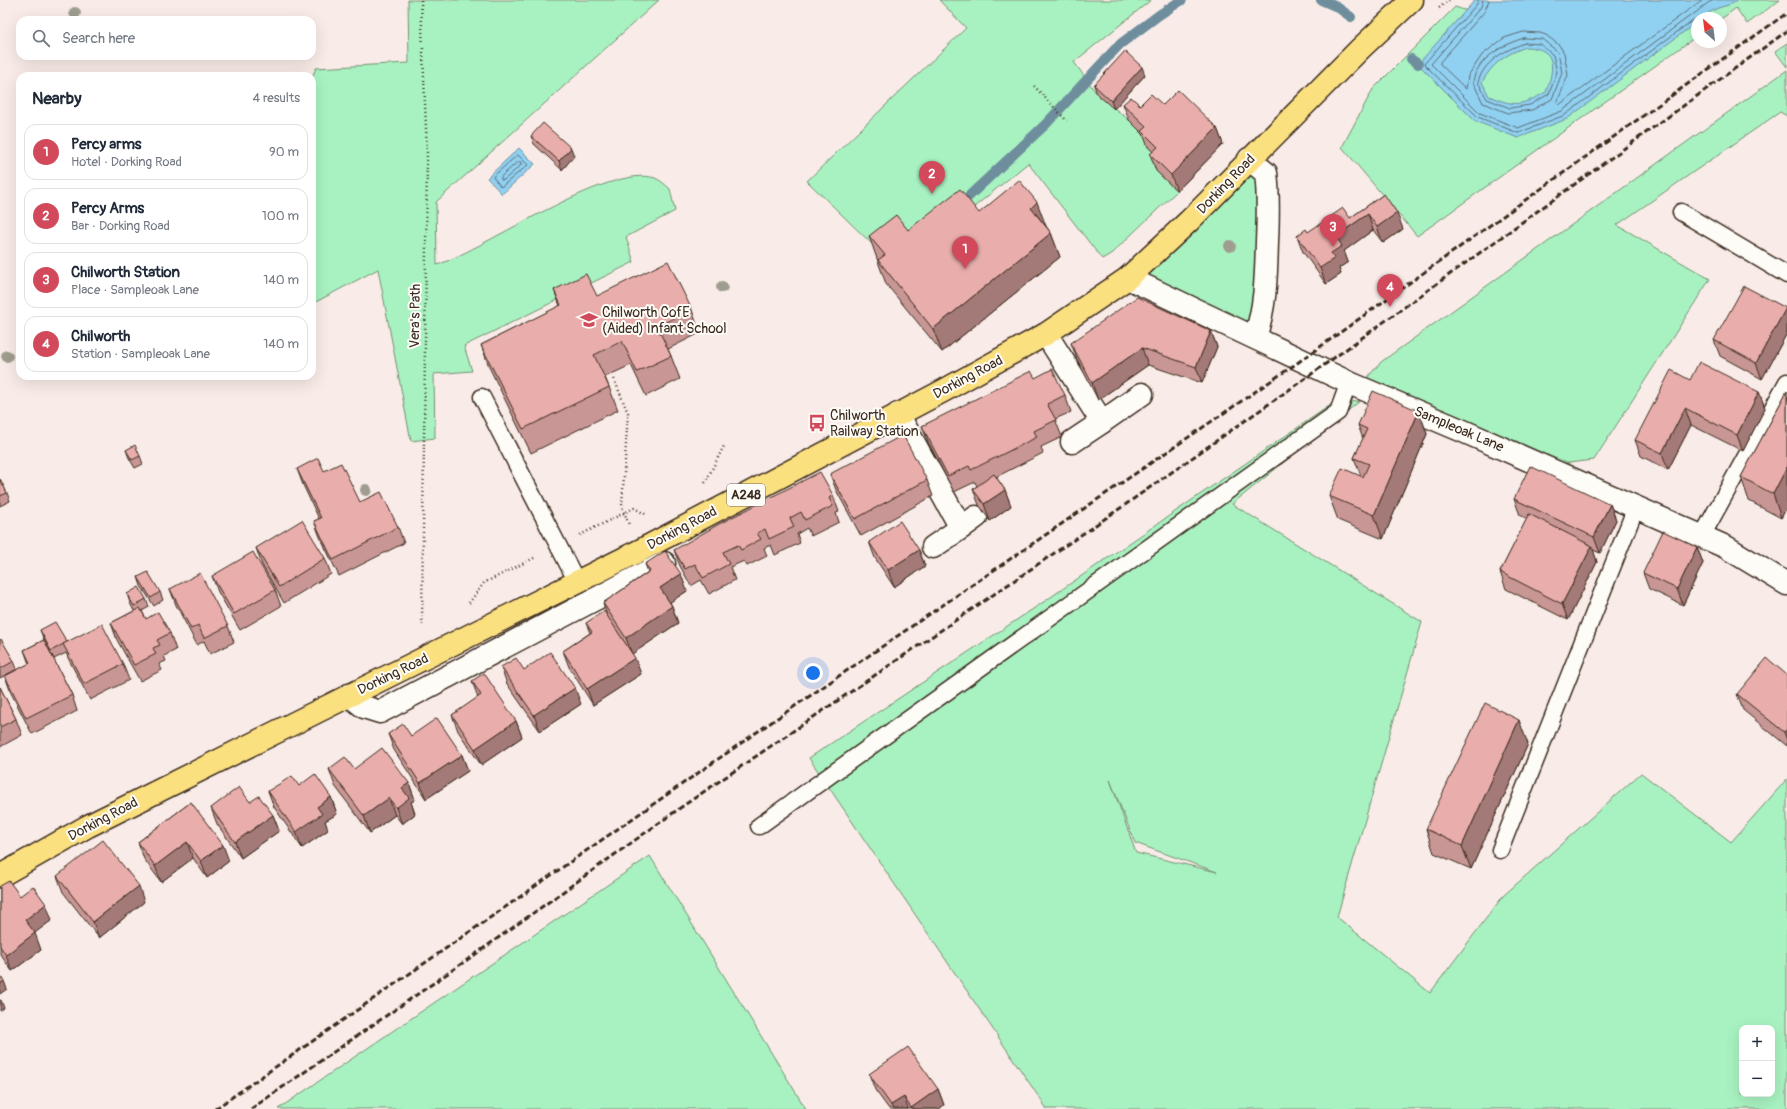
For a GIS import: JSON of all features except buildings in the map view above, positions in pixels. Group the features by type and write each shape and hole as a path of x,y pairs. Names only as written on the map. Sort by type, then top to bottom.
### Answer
{"main road":[{"name":"Dorking Road","path":"0,876 88,826 642,550 1046,334 1128,278 1189,221 1361,48 1412,0"}],"street":[{"path":"1250,159 1266,174 1268,191 1265,295 1260,323 1255,337"},
{"name":"Sampleoak Lane","path":"1128,278 1349,382 1726,547 1787,584"},
{"path":"1046,334 1102,422"},
{"path":"1072,442 1142,394"},
{"path":"898,414 968,523 933,547"},
{"path":"349,695 364,707 380,712 664,563"},
{"path":"525,608 537,629"}],"lane":[{"path":"1681,212 1786,272"},
{"path":"759,826 1338,412 1349,382"},
{"path":"1702,536 1787,382"},
{"path":"482,397 577,582"},
{"path":"1500,850 1636,507"}],"path":[{"name":"Vera's Path","path":"421,0 427,154 422,632"},
{"path":"1034,86 1067,121"},
{"path":"614,378 628,413 622,506 623,513 642,550"},
{"path":"705,484 725,444"},
{"path":"466,607 484,582 623,513 634,508 653,518"}],"green space":[{"path":"408,0 659,0 436,202 437,265 459,256 579,194 608,183 634,177 655,178 665,184 670,189 675,211 626,237 634,262 464,346 472,371 434,374 435,438 411,441 378,269 316,302 316,72 314,72 316,68 409,63"},
{"path":"939,0 1151,0 1074,62 1097,94 1129,120 1152,143 1164,163 1156,171 1177,191 1112,253 1102,259 1028,163 968,212 874,246 807,181 966,28"},
{"path":"1638,0 1780,0 1747,24 1736,8 1727,15 1727,12 1691,12 1691,40 1417,236 1342,147 1373,89 1455,7 1464,10"},
{"path":"1787,43 1787,67 1775,51"},
{"path":"1787,70 1787,116 1780,112 1617,225 1710,279 1594,460 1543,466 1359,387 1381,362"},
{"path":"1249,159 1266,173 1255,337 1128,278"},
{"path":"1360,401 1232,504 1422,622 1337,917 1430,993 1503,896 1641,773 1731,842 1787,779 1787,1109 1047,1109 809,758 1045,601 1332,404","holes":["1110,780 1135,843 1217,872 1136,853"]},
{"path":"650,856 806,1109 278,1109"}],"water":[{"path":"1475,0 1738,0 1732,4 1717,8 1710,12 1691,12 1691,26 1567,119 1518,138 1475,121 1418,64","holes":["1526,47 1544,51 1551,61 1552,68 1546,92 1530,100 1518,103 1505,102 1489,96 1482,82 1495,64 1506,56"]},
{"path":"519,148 535,164 502,194 487,178"}],"waterway":[{"path":"968,197 1046,124 1119,45 1182,0"},
{"path":"1321,0 1337,7 1351,17"},
{"path":"1411,59 1418,64"}],"railway":[{"path":"215,1109 757,732 1303,359 1787,13"},
{"path":"251,1109 480,951 680,808 1122,507 1320,368 1787,31"}],"place":[{"name":"Percy Arms","path":"932,194"},
{"name":"Chilworth Station","path":"1333,247"},
{"name":"Percy arms","path":"965,269"},
{"name":"Chilworth","path":"1390,307"},
{"name":"Chilworth CofE (Aided) Infant School","path":"589,320"},
{"name":"Chilworth Railway Station","path":"817,423"}]}
